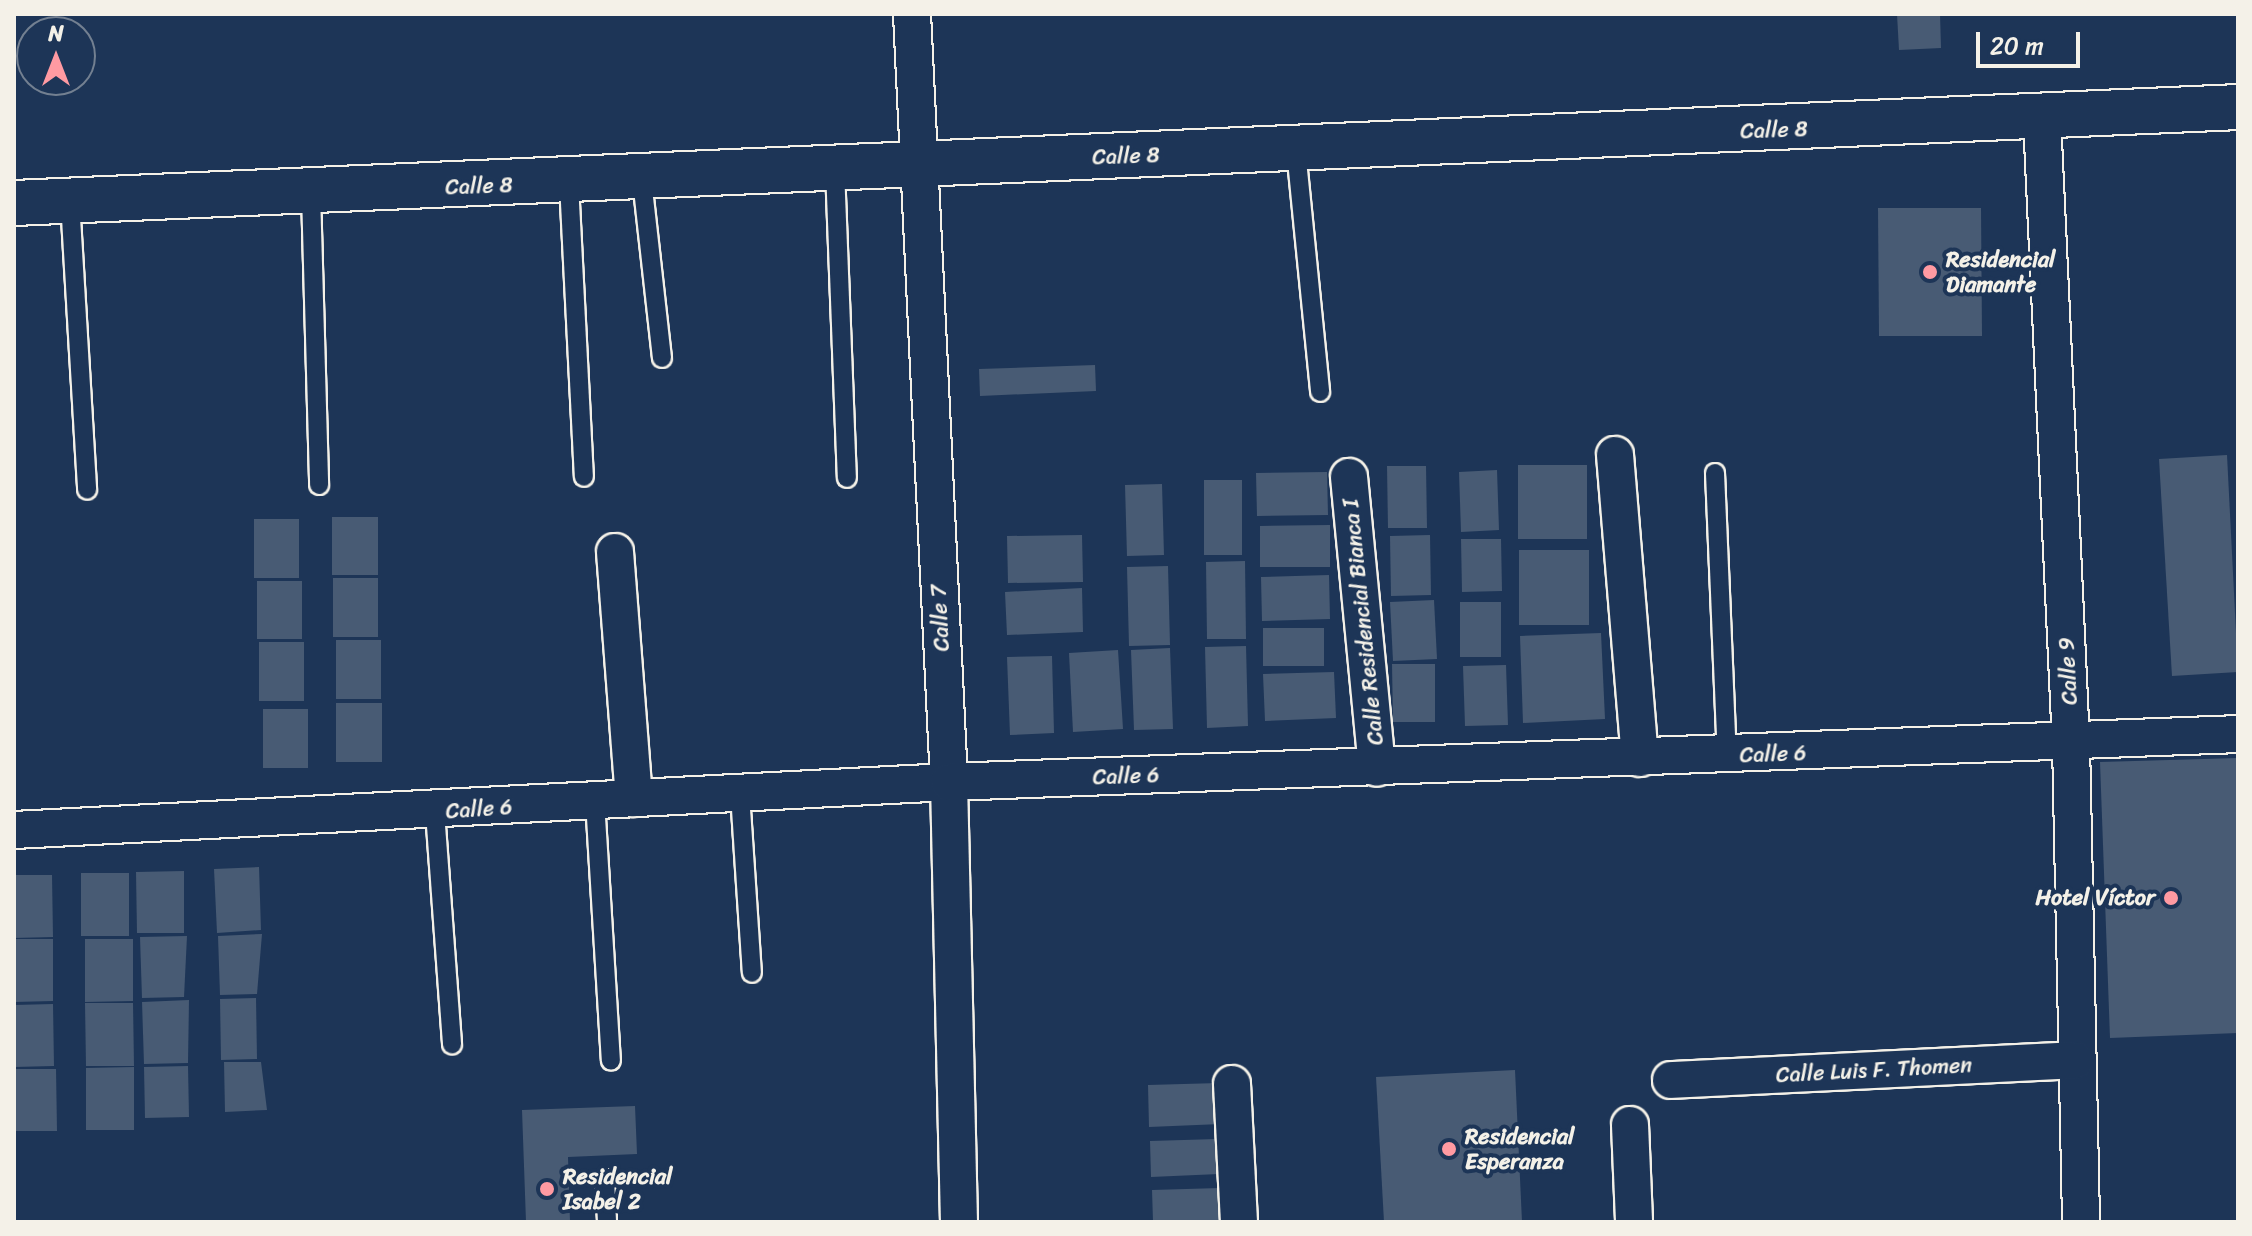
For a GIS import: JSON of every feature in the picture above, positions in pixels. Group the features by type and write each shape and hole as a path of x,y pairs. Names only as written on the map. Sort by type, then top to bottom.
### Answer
{"street":[{"name":"Calle 7","path":"912,14 914,165 949,782 959,1222"},
{"name":"Calle 8","path":"14,203 642,180 914,165 2042,119 2238,107"},
{"name":"Calle 9","path":"2042,119 2071,743 2081,1222"},
{"path":"1615,455 1640,758"},
{"name":"Calle Residencial Bianca I","path":"1349,477 1377,768"},
{"path":"615,552 634,798"},
{"name":"Calle 6","path":"14,830 435,812 949,782 2071,743 2238,734"},
{"name":"Calle Luis F. Thomen","path":"1671,1080 2076,1060"},
{"path":"1232,1084 1239,1222"},
{"path":"1630,1125 1634,1222"}],"lane":[{"path":"1296,150 1320,392"},
{"path":"835,169 847,478"},
{"path":"642,180 662,358"},
{"path":"569,183 584,477"},
{"path":"311,193 319,485"},
{"path":"70,201 87,489"},
{"path":"1715,473 1727,755"},
{"path":"740,794 752,973"},
{"path":"595,801 611,1061"},
{"path":"435,812 452,1044"},
{"path":"605,1179 607,1222"}],"building":[{"path":"1897,14 1940,14 1941,48 1899,50"},
{"name":"Residencial Diamante","path":"1878,208 1981,208 1982,336 1879,336"},
{"path":"1095,365 1096,391 980,396 979,369"},
{"path":"2227,455 2238,672 2172,676 2159,459"},
{"path":"1518,465 1587,465 1587,539 1518,539"},
{"path":"1387,466 1426,466 1427,528 1388,528"},
{"path":"1497,470 1499,530 1461,532 1459,472"},
{"path":"1327,472 1328,515 1257,516 1256,473"},
{"path":"1204,480 1242,480 1242,555 1204,555"},
{"path":"1162,484 1164,555 1127,556 1125,485"},
{"path":"332,517 378,517 378,575 332,575"},
{"path":"254,519 299,519 299,578 254,578"},
{"path":"1330,525 1330,567 1260,567 1260,526"},
{"path":"1082,535 1083,582 1008,583 1007,536"},
{"path":"1430,535 1431,595 1391,596 1390,536"},
{"path":"1461,539 1501,539 1502,591 1462,592"},
{"path":"1519,550 1589,550 1589,625 1519,625"},
{"path":"1245,561 1246,639 1207,639 1206,562"},
{"path":"1168,566 1170,645 1129,646 1127,567"},
{"path":"1329,575 1330,619 1262,621 1261,577"},
{"path":"333,578 378,578 378,637 333,637"},
{"path":"257,581 302,581 302,639 257,639"},
{"path":"1082,588 1083,632 1007,635 1005,592"},
{"path":"1434,600 1437,659 1393,661 1390,602"},
{"path":"1460,602 1501,602 1501,657 1460,657"},
{"path":"1263,628 1324,628 1324,666 1263,666"},
{"path":"1601,633 1605,719 1523,723 1520,636"},
{"path":"336,640 381,640 381,699 336,699"},
{"path":"259,642 304,642 304,701 259,701"},
{"path":"1246,646 1248,726 1207,728 1205,647"},
{"path":"1170,648 1173,729 1134,730 1131,650"},
{"path":"1118,650 1123,729 1073,732 1069,653"},
{"path":"1052,656 1054,733 1010,735 1007,657"},
{"path":"1392,664 1435,664 1435,722 1393,722"},
{"path":"1506,665 1508,725 1465,726 1463,666"},
{"path":"1334,672 1336,718 1265,721 1263,674"},
{"path":"336,703 382,703 382,762 336,762"},
{"path":"263,709 308,709 308,768 263,768"},
{"name":"Hotel Víctor","path":"2238,758 2238,1033 2110,1038 2100,762"},
{"path":"259,867 261,930 217,933 214,869"},
{"path":"184,871 184,933 137,933 136,872"},
{"path":"81,873 129,873 129,936 81,936"},
{"path":"14,875 52,875 53,937 14,938"},
{"path":"262,934 257,994 220,995 218,936"},
{"path":"187,936 184,997 142,998 140,937"},
{"path":"14,939 53,939 53,1001 14,1002"},
{"path":"85,939 133,939 133,1001 85,1002"},
{"path":"256,998 257,1059 221,1060 220,999"},
{"path":"189,1000 188,1063 144,1064 142,1002"},
{"path":"85,1003 133,1003 134,1066 86,1066"},
{"path":"53,1004 54,1066 14,1067 14,1005"},
{"path":"224,1062 261,1062 267,1110 225,1112"},
{"path":"188,1066 189,1117 145,1118 144,1067"},
{"path":"134,1067 134,1130 86,1130 86,1068"},
{"path":"14,1069 56,1069 57,1131 14,1131"},
{"name":"Residencial Esperanza","path":"1515,1070 1522,1222 1384,1222 1376,1077"},
{"path":"1219,1083 1221,1124 1149,1127 1148,1085"},
{"name":"Residencial Isabel 2","path":"635,1106 637,1154 568,1157 570,1222 526,1222 522,1110"},
{"path":"1217,1139 1219,1174 1151,1177 1150,1141"},
{"path":"1220,1188 1222,1222 1153,1222 1152,1190"}],"place":[{"name":"Residencial Diamante","path":"1930,272"},
{"name":"Hotel Víctor","path":"2171,898"},
{"name":"Residencial Esperanza","path":"1449,1149"},
{"name":"Residencial Isabel 2","path":"547,1189"}]}
